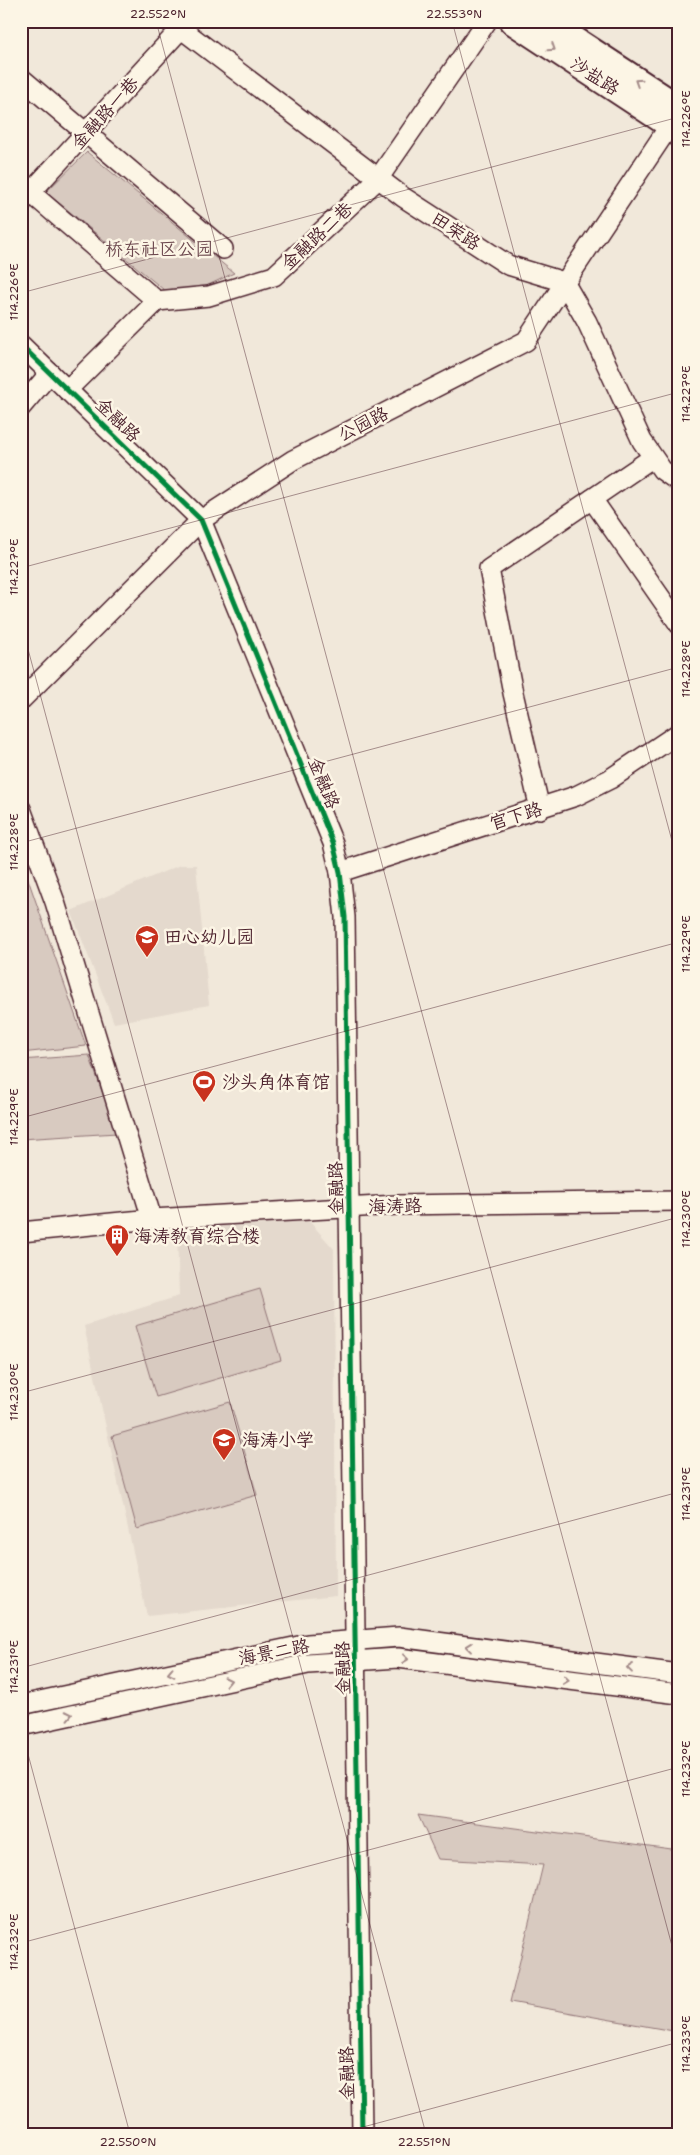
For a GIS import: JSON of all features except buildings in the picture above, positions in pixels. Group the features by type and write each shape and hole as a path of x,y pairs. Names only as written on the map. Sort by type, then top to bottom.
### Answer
{"main road":[{"name":"沙盐路","path":"512,21 676,122"},
{"name":"沙盐路","path":"546,21 676,122"}],"street":[{"name":"金融路二巷","path":"157,301 209,296 274,276 378,179 487,21"},
{"name":"田荣路","path":"180,24 403,197 508,265 564,282"},
{"name":"金融路一巷","path":"26,198 86,133 180,24"},
{"path":"21,78 223,249"},
{"name":"公园路","path":"21,700 202,520 293,460 526,341 564,282 676,122"},
{"path":"26,198 157,301 68,390"},
{"path":"564,282 581,310 642,441 662,470 679,482"},
{"name":"金融路","path":"21,345 202,520 329,834 340,872 345,917 357,1661 362,2134"},
{"path":"21,407 50,373"},
{"path":"540,809 513,693 489,570 652,458"},
{"path":"592,498 679,624"},
{"name":"官下路","path":"340,872 381,857 540,809 576,796 610,779 679,733"},
{"path":"21,809 54,902 152,1219"},
{"name":"海涛路","path":"21,1232 152,1219 350,1207 679,1201"},
{"name":"海景二路","path":"21,1705 308,1644 356,1640 399,1638 679,1674"},
{"name":"海景二路","path":"21,1726 308,1664 398,1658 679,1694"}],"shaded area":[{"name":"田心幼儿园","path":"180,865 196,865 209,1005 114,1023 71,911"},
{"name":"海涛小学","path":"309,1221 334,1249 336,1596 147,1616 84,1326 179,1296 177,1229"}],"green space":[{"name":"桥东社区公园","path":"87,152 234,273 204,287 164,290 46,192"},
{"path":"21,859 86,1046 21,1053"},
{"path":"89,1055 117,1133 21,1139 21,1060"},
{"path":"260,1289 281,1360 156,1397 135,1326"},
{"path":"230,1402 257,1495 137,1529 112,1436"},
{"path":"418,1815 679,1850 679,2032 510,2002 543,1865 438,1859"}],"cycle path":[{"path":"21,345 201,520 333,843 340,872 345,917 362,2134"}],"place":[{"name":"田心幼儿园","path":"147,958"},
{"name":"沙头角体育馆","path":"204,1103"},
{"name":"海涛教育综合楼","path":"117,1257"},
{"name":"海涛小学","path":"224,1461"}]}
